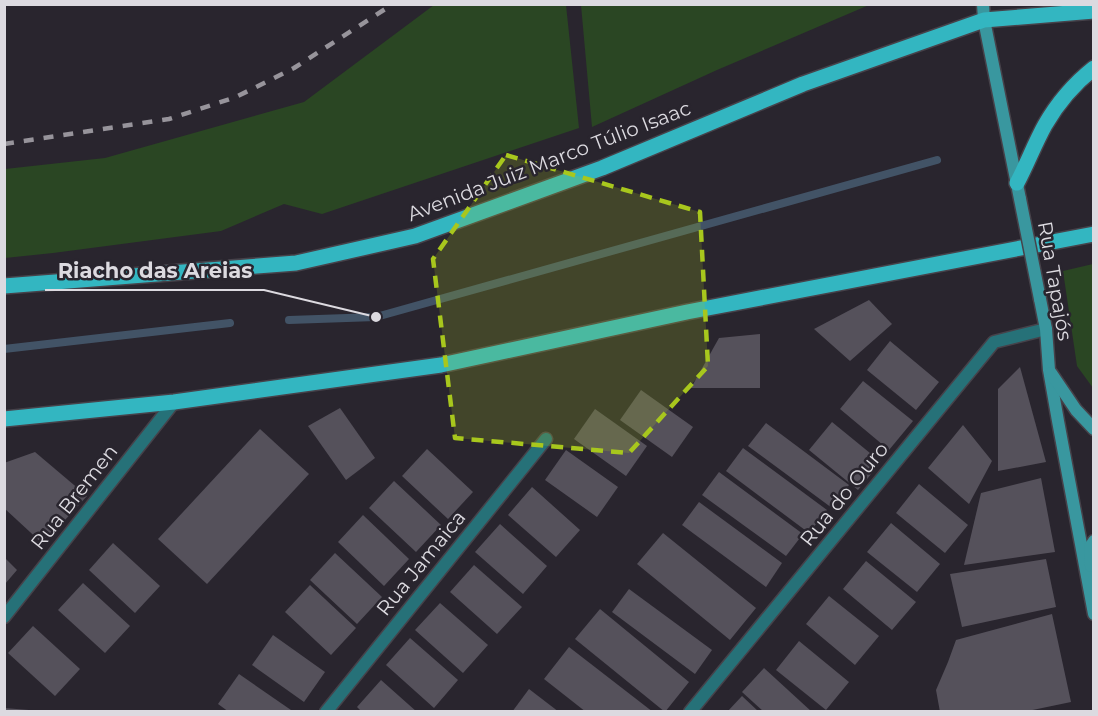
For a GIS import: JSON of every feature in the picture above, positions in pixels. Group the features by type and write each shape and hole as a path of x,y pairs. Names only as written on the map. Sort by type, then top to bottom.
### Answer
{"main road":[{"name":"Avenida Juiz Marco Túlio Isaac","path":"4,286 296,263 415,236 602,168 984,12 1094,11"},
{"name":"Rua Tapajós","path":"984,12 1046,329 1049,370 1093,612"},
{"path":"1017,183 1046,124 1076,84 1094,68"},
{"path":"4,419 174,402 441,365 687,312 1094,234"},
{"path":"1049,370 1076,410 1094,429"},
{"path":"1093,612 1090,547 1094,541"}],"street":[{"name":"Rua do Ouro","path":"690,711 994,342 1046,329"},
{"name":"Rua Bremen","path":"4,617 174,402"},
{"name":"Rua Jamaica","path":"326,711 546,439"}],"highlighted area":[{"path":"506,155 700,212 708,366 629,453 455,438 433,259"}],"green space":[{"path":"582,4 869,5 592,127"},
{"path":"434,5 566,5 579,128 322,214 284,204 221,231 5,258 5,169 105,158 304,102"},
{"path":"1094,264 1093,388 1077,366 1063,271"}],"building":[{"path":"869,300 892,324 850,361 814,329"},
{"path":"760,334 760,388 691,388 719,338"},
{"path":"890,341 939,382 916,410 867,370"},
{"path":"1020,367 1046,462 998,471 998,389"},
{"path":"863,381 913,421 889,450 840,409"},
{"path":"641,390 693,427 672,457 620,420"},
{"path":"340,408 375,458 346,480 308,426"},
{"path":"595,409 647,446 626,476 574,439"},
{"path":"832,422 881,462 858,490 809,450"},
{"path":"766,423 849,485 832,508 748,446"},
{"path":"963,425 992,461 969,504 928,468"},
{"path":"260,429 309,474 207,584 158,539"},
{"path":"743,448 827,510 809,533 726,471"},
{"path":"427,449 473,492 448,519 402,476"},
{"path":"566,450 618,487 597,517 545,480"},
{"path":"35,452 87,496 43,544 4,508 4,463"},
{"path":"719,472 803,534 786,556 702,495"},
{"path":"1041,478 1055,552 964,565 981,493"},
{"path":"394,481 441,525 416,552 369,508"},
{"path":"919,484 968,525 945,553 896,513"},
{"path":"532,487 580,530 556,557 508,515"},
{"path":"699,502 782,563 766,587 682,525"},
{"path":"363,515 409,559 384,586 338,542"},
{"path":"891,523 940,564 917,592 867,552"},
{"path":"500,524 547,566 523,594 475,552"},
{"path":"663,533 756,608 730,640 637,564"},
{"path":"113,543 160,586 135,613 89,570"},
{"path":"335,553 382,597 357,624 310,580"},
{"path":"5,558 17,570 5,584"},
{"path":"1046,559 1056,607 962,627 950,574"},
{"path":"866,561 916,602 892,630 843,589"},
{"path":"474,565 522,607 497,634 450,592"},
{"path":"83,583 130,626 105,653 58,610"},
{"path":"310,585 356,628 331,655 285,612"},
{"path":"629,589 712,650 695,674 612,612"},
{"path":"829,596 879,636 855,665 806,624"},
{"path":"440,603 488,645 463,673 415,630"},
{"path":"600,609 689,682 665,712 575,639"},
{"path":"1052,614 1071,702 1023,712 940,712 936,690 956,640"},
{"path":"33,626 80,669 55,696 8,653"},
{"path":"273,635 325,672 304,702 252,665"},
{"path":"410,638 458,680 434,708 386,665"},
{"path":"799,641 849,682 826,710 776,670"},
{"path":"569,647 653,712 586,712 544,679"},
{"path":"764,668 812,712 764,712 742,692"},
{"path":"239,674 291,710 290,712 229,712 218,704"},
{"path":"381,680 417,712 362,712 357,707"},
{"path":"529,689 559,712 512,712"},
{"path":"742,696 759,712 727,712"},
{"path":"4,708 29,710 29,712 4,712"}],"waterway":[{"path":"289,320 376,317 937,160"},
{"path":"4,349 230,323"}],"railway":[{"path":"4,144 169,119 236,97 294,68 393,4"}],"place":[{"name":"Riacho das Areias","path":"376,317"}]}
